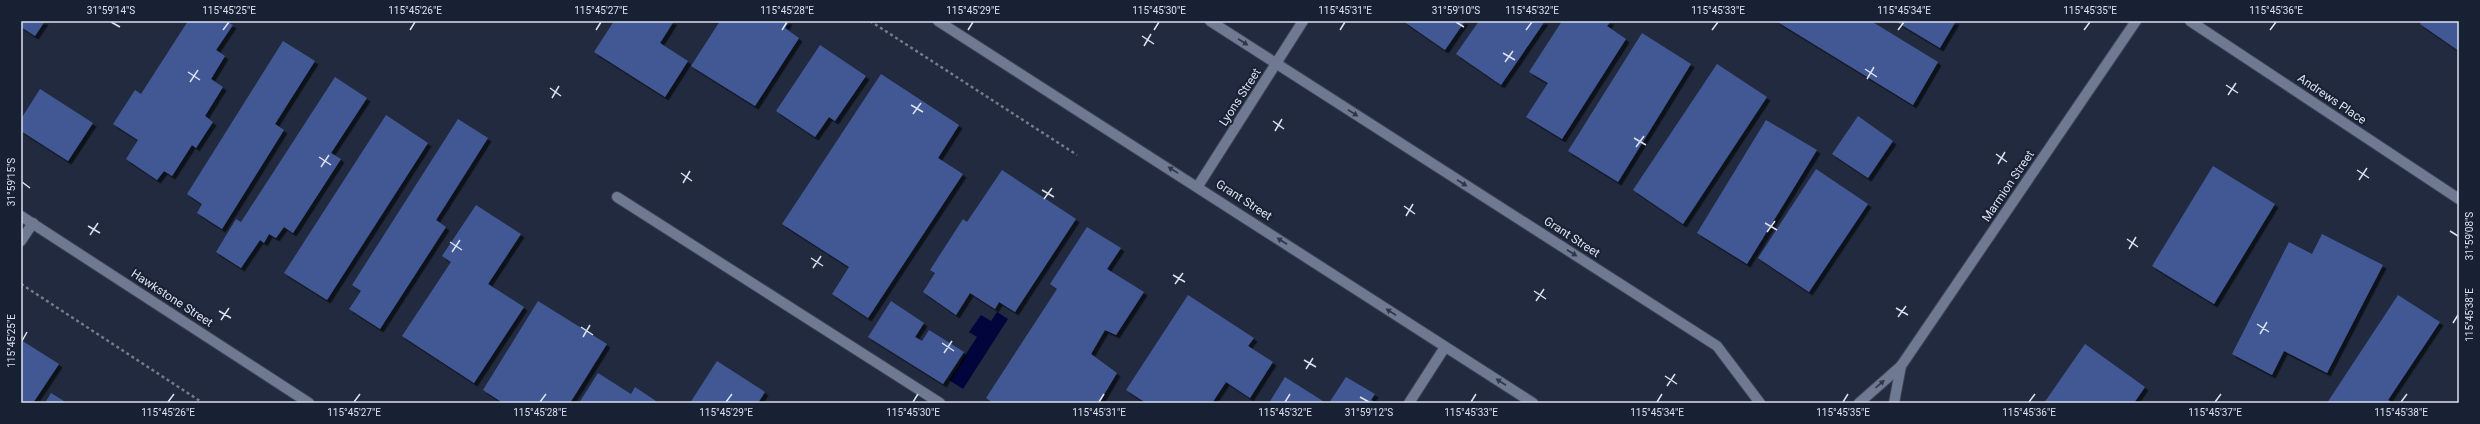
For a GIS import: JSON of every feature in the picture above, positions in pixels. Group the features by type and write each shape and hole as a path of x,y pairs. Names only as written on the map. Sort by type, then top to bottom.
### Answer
{"street":[{"name":"Grant Street","path":"938,21 1198,186 1533,403"},
{"name":"Grant Street","path":"1210,21 1717,346 1760,403"},
{"name":"Lyons Street","path":"1198,186 1303,21"},
{"name":"Marmion Street","path":"1860,403 1901,366 2136,21"},
{"name":"Andrews Place","path":"2190,21 2459,199"},
{"path":"617,197 940,403"},
{"name":"Hawkstone Street","path":"21,216 309,403"},
{"path":"21,241 33,223"},
{"path":"1409,403 1445,347"},
{"name":"Marmion Street","path":"1894,403 1901,366"}],"path":[{"path":"870,21 1077,156"},
{"path":"21,284 203,403"}],"shaded area":[{"path":"997,312 1008,319 963,389 949,380 977,337 969,332 981,315 991,321"}],"building":[{"path":"21,21 45,21 35,36 21,27"},
{"path":"188,21 226,21 233,25 216,50 225,56 211,79 223,87 205,116 213,122 196,148 192,145 172,176 164,171 157,180 126,159 138,140 113,124 135,90 141,94"},
{"path":"614,21 674,21 660,43 688,61 665,97 594,52"},
{"path":"720,21 789,21 785,28 799,38 755,106 691,66"},
{"path":"1403,21 1465,21 1445,50"},
{"path":"1479,21 1545,21 1501,85 1456,54"},
{"path":"1562,21 1611,21 1607,26 1626,39 1562,139 1526,117 1548,83 1529,72"},
{"path":"1776,21 1871,21 1938,62 1913,105"},
{"path":"1895,21 1956,21 1940,48"},
{"path":"2422,21 2459,21 2459,51 2420,24"},
{"path":"1642,33 1691,64 1618,182 1568,151"},
{"path":"283,41 315,61 275,124 284,130 222,229 197,213 202,204 187,194"},
{"path":"820,45 866,76 835,121 829,117 815,137 776,111"},
{"path":"1717,64 1767,97 1683,224 1633,190"},
{"path":"881,74 959,125 938,158 963,174 868,318 832,294 849,267 782,224"},
{"path":"335,77 367,98 331,153 341,159 293,233 284,227 276,238 269,234 264,243 260,240 241,268 216,252 236,219 241,222"},
{"path":"40,89 93,123 68,161 21,131 21,119"},
{"path":"386,115 428,143 327,300 284,273"},
{"path":"1858,116 1893,141 1868,178 1832,154"},
{"path":"458,119 488,138 436,220 446,227 380,329 349,309 361,291 352,285"},
{"path":"1766,120 1817,150 1747,264 1697,233"},
{"path":"2213,166 2275,204 2214,304 2152,266"},
{"path":"1816,169 1868,204 1809,292 1758,258"},
{"path":"1002,170 1076,219 1015,312 999,302 995,309 970,293 956,315 923,292 935,273 930,270 963,219 967,222"},
{"path":"476,205 521,234 488,284 524,307 474,383 402,336 451,262 442,256"},
{"path":"1087,227 1121,248 1107,269 1144,292 1116,335 1105,330 1091,354 1117,373 1099,403 993,403 986,398 1057,289 1050,284"},
{"path":"2322,234 2383,265 2327,373 2284,351 2272,375 2232,354 2289,242 2312,254"},
{"path":"1188,295 1254,338 1248,346 1273,362 1250,398 1226,382 1212,403 1146,403 1126,390"},
{"path":"2398,295 2440,322 2388,400 2393,403 2327,403"},
{"path":"538,301 607,344 570,403 503,403 483,390"},
{"path":"891,301 924,323 915,337 922,341 929,330 964,352 943,384 868,337"},
{"path":"21,340 59,364 33,403 21,403"},
{"path":"2085,344 2145,387 2134,403 2044,403"},
{"path":"717,361 765,392 758,403 690,403"},
{"path":"598,373 631,394 635,387 659,403 579,403"},
{"path":"1285,377 1326,403 1269,403"},
{"path":"1346,377 1375,394 1371,400 1376,403 1329,403"},
{"path":"51,393 67,403 45,403"}]}
